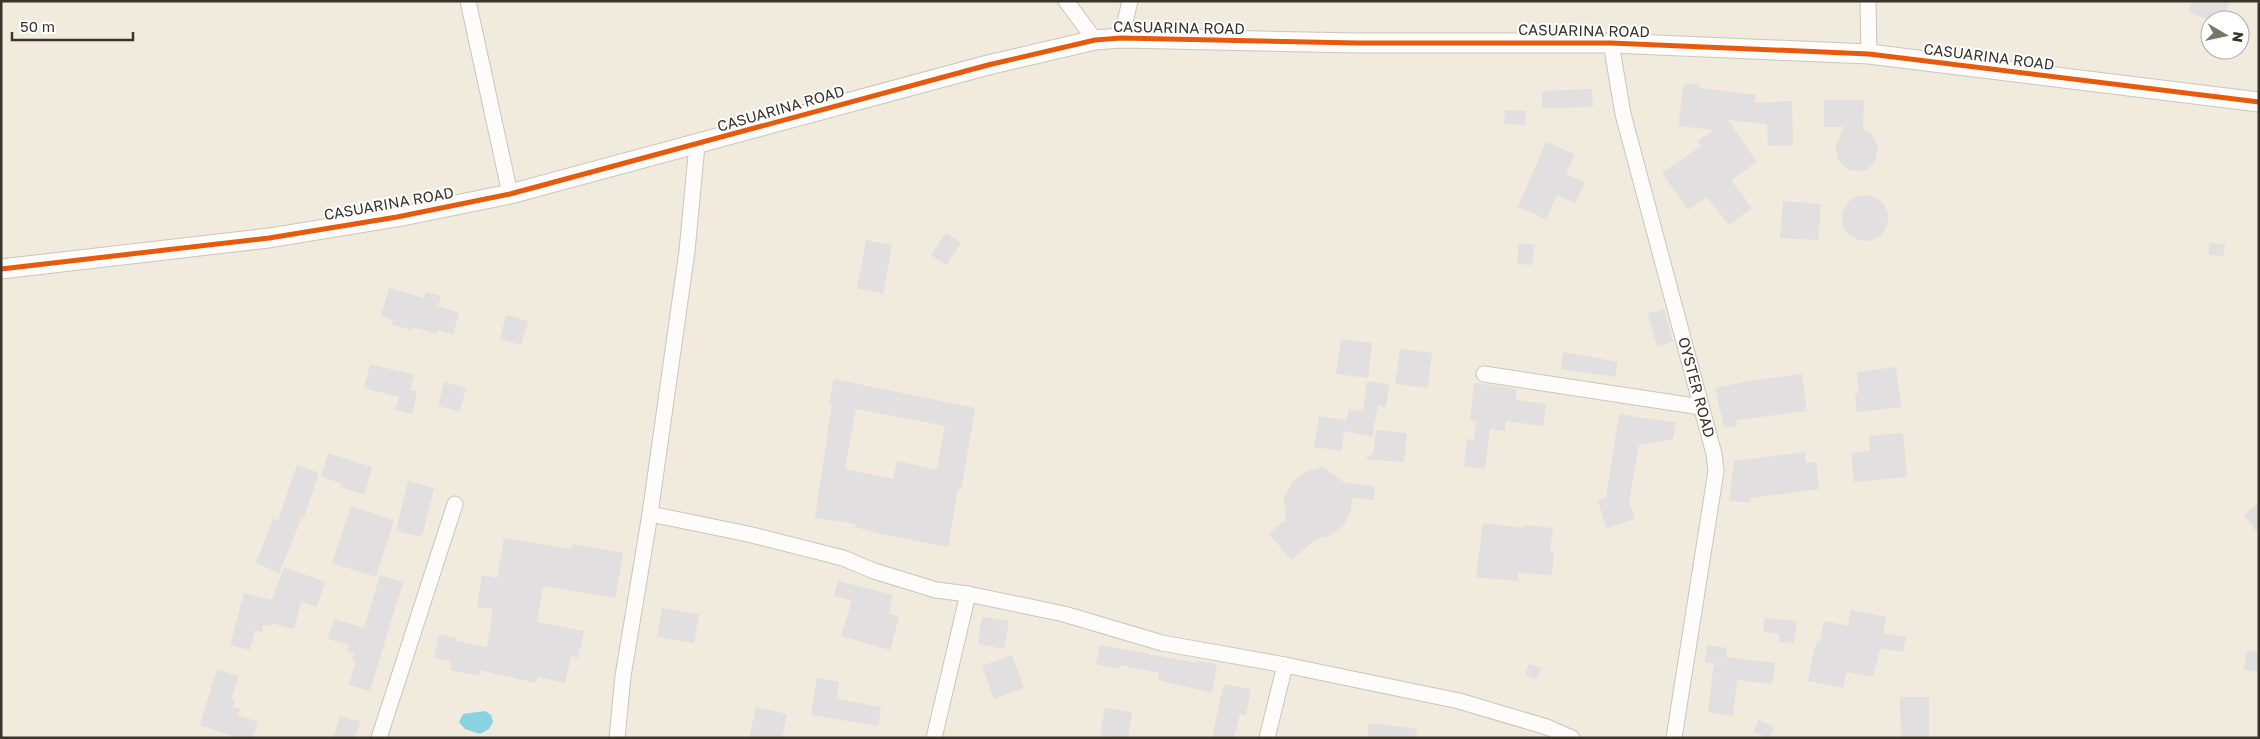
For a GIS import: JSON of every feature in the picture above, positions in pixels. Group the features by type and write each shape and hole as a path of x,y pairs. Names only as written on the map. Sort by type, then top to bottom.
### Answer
{"street":[{"path":"468,1 510,194"},
{"path":"1066,1 1095,40"},
{"path":"1120,38 1130,1"},
{"path":"1868,1 1869,54"},
{"name":"CASUARINA ROAD","path":"1,269 269,238 397,217 510,194 988,65 1095,40 1120,38 1348,43 1611,42 1869,54 2259,102"},
{"name":"OYSTER ROAD","path":"1611,42 1623,114 1714,454 1716,471 1671,735"},
{"path":"617,738 623,676 650,514 687,251 697,145"},
{"path":"1484,374 1701,407"},
{"path":"384,737 455,504"},
{"path":"650,514 748,534 843,558 874,571 936,590 968,594 1064,614 1162,643 1285,664 1460,701 1547,727 1572,738"},
{"path":"934,738 968,594"},
{"path":"1268,738 1285,664"}],"water":[{"path":"485,711 491,715 493,722 489,729 480,734 465,729 459,722 463,714"}],"building":[{"path":"2192,1 2230,1 2227,10 2200,10 2200,16 2188,12"},
{"path":"1684,84 1700,84 1699,88 1756,95 1755,103 1792,101 1793,145 1768,146 1767,124 1728,120 1757,162 1731,180 1752,208 1729,225 1707,197 1688,210 1662,173 1701,146 1698,141 1714,130 1678,126"},
{"path":"1592,89 1593,107 1542,108 1542,91"},
{"path":"1824,100 1864,100 1863,129 1872,135 1878,148 1875,162 1869,168 1863,171 1848,170 1838,160 1836,145 1844,127 1824,127"},
{"path":"1505,110 1526,111 1525,125 1504,124"},
{"path":"1546,142 1575,154 1566,174 1585,182 1575,203 1557,195 1546,219 1518,207"},
{"path":"1865,195 1878,199 1884,205 1888,218 1884,231 1878,237 1865,241 1852,237 1846,231 1842,218 1846,205 1852,199"},
{"path":"1783,201 1821,204 1818,240 1780,238"},
{"path":"946,233 961,243 946,265 931,255"},
{"path":"866,240 892,245 883,294 857,288"},
{"path":"1519,243 1535,245 1532,265 1517,264"},
{"path":"2209,243 2225,244 2224,256 2209,255"},
{"path":"389,288 424,298 426,292 441,296 438,306 459,313 453,334 438,330 437,334 413,327 412,330 392,325 393,320 381,316"},
{"path":"1664,309 1673,342 1657,347 1648,313"},
{"path":"506,315 528,321 521,345 500,339"},
{"path":"1341,339 1372,343 1368,378 1336,374"},
{"path":"1400,349 1432,353 1428,388 1395,384"},
{"path":"1563,352 1618,362 1615,377 1561,369"},
{"path":"370,364 414,375 410,390 417,392 412,414 395,410 399,397 364,388"},
{"path":"1896,367 1901,407 1857,412 1855,393 1859,393 1857,372"},
{"path":"1802,374 1807,411 1736,420 1737,426 1724,428 1715,388"},
{"path":"834,379 975,408 961,490 958,489 948,547 881,534 855,527 856,524 815,518 832,404 829,403","holes":["856,409 945,426 937,470 897,461 893,479 845,469"]},
{"path":"1367,381 1389,385 1386,407 1378,405 1372,437 1344,431 1349,409 1363,412"},
{"path":"444,382 466,388 460,412 438,406"},
{"path":"1474,383 1517,389 1516,400 1546,404 1543,426 1506,421 1505,431 1490,429 1485,469 1464,466 1467,439 1474,440 1476,421 1470,420"},
{"path":"1619,414 1676,423 1673,439 1639,445 1629,502 1635,519 1606,528 1598,500 1606,498"},
{"path":"1319,416 1346,420 1341,451 1314,447"},
{"path":"1376,430 1407,433 1404,462 1364,459 1373,454"},
{"path":"1903,433 1907,477 1854,482 1851,453 1870,451 1869,436"},
{"path":"1805,452 1806,463 1816,462 1819,489 1751,498 1750,503 1729,501 1734,461"},
{"path":"328,453 372,467 364,494 340,487 341,483 321,477"},
{"path":"297,465 319,473 304,518 302,517 279,573 256,563 273,519 278,521"},
{"path":"1323,467 1345,483 1375,486 1374,500 1352,498 1351,510 1343,526 1329,536 1318,538 1291,560 1269,533 1286,520 1284,498 1292,482 1306,472"},
{"path":"408,481 434,488 422,537 396,531"},
{"path":"2259,502 2259,535 2244,515"},
{"path":"351,506 394,520 376,577 332,563"},
{"path":"1483,523 1524,528 1524,525 1553,528 1550,552 1554,553 1552,575 1518,573 1518,581 1476,577"},
{"path":"504,538 571,549 572,544 623,553 615,598 543,586 537,622 584,631 578,658 571,656 565,683 538,677 536,683 480,670 479,676 450,670 451,661 434,658 439,634 457,638 456,641 487,647 493,609 477,607 482,575 497,578"},
{"path":"284,567 325,582 317,607 301,602 294,629 271,623 270,626 263,625 262,632 255,630 250,650 230,645 244,593 272,600"},
{"path":"380,575 403,582 370,691 349,685 356,661 352,660 354,653 347,652 349,645 328,639 334,619 364,628"},
{"path":"838,581 893,595 889,614 899,617 890,650 841,636 852,600 834,596"},
{"path":"662,608 699,614 694,643 657,637"},
{"path":"1851,610 1886,617 1883,633 1906,637 1903,652 1880,648 1873,677 1847,672 1843,688 1808,681 1816,643 1819,644 1824,621 1848,626"},
{"path":"982,617 1009,621 1004,649 978,644"},
{"path":"1765,618 1797,621 1794,643 1779,642 1779,634 1763,632"},
{"path":"1100,645 1197,663 1197,661 1217,664 1212,693 1158,680 1159,673 1120,665 1119,669 1096,664"},
{"path":"1707,645 1727,648 1726,657 1775,663 1772,684 1737,680 1733,716 1708,712 1714,663 1705,662"},
{"path":"2247,650 2259,652 2259,672 2244,670"},
{"path":"1012,655 1024,688 994,699 982,666"},
{"path":"1529,664 1541,668 1537,679 1525,676"},
{"path":"217,669 239,676 231,699 235,700 233,707 240,709 238,715 258,722 253,738 238,738 200,725"},
{"path":"817,678 839,682 836,699 881,707 878,726 811,715"},
{"path":"1224,684 1251,689 1246,715 1240,714 1234,738 1212,738"},
{"path":"1900,697 1929,697 1929,738 1901,738"},
{"path":"756,707 787,714 782,738 749,738"},
{"path":"1105,708 1132,712 1128,738 1100,736"},
{"path":"340,716 360,721 355,738 333,738"},
{"path":"1758,720 1774,726 1769,738 1754,732"},
{"path":"1369,723 1417,729 1416,738 1367,738"}],"cycle path":[{"path":"1,269 269,238 397,217 510,194 988,65 1095,40 1121,38 1357,43 1611,43 1869,54 2259,102"}]}
